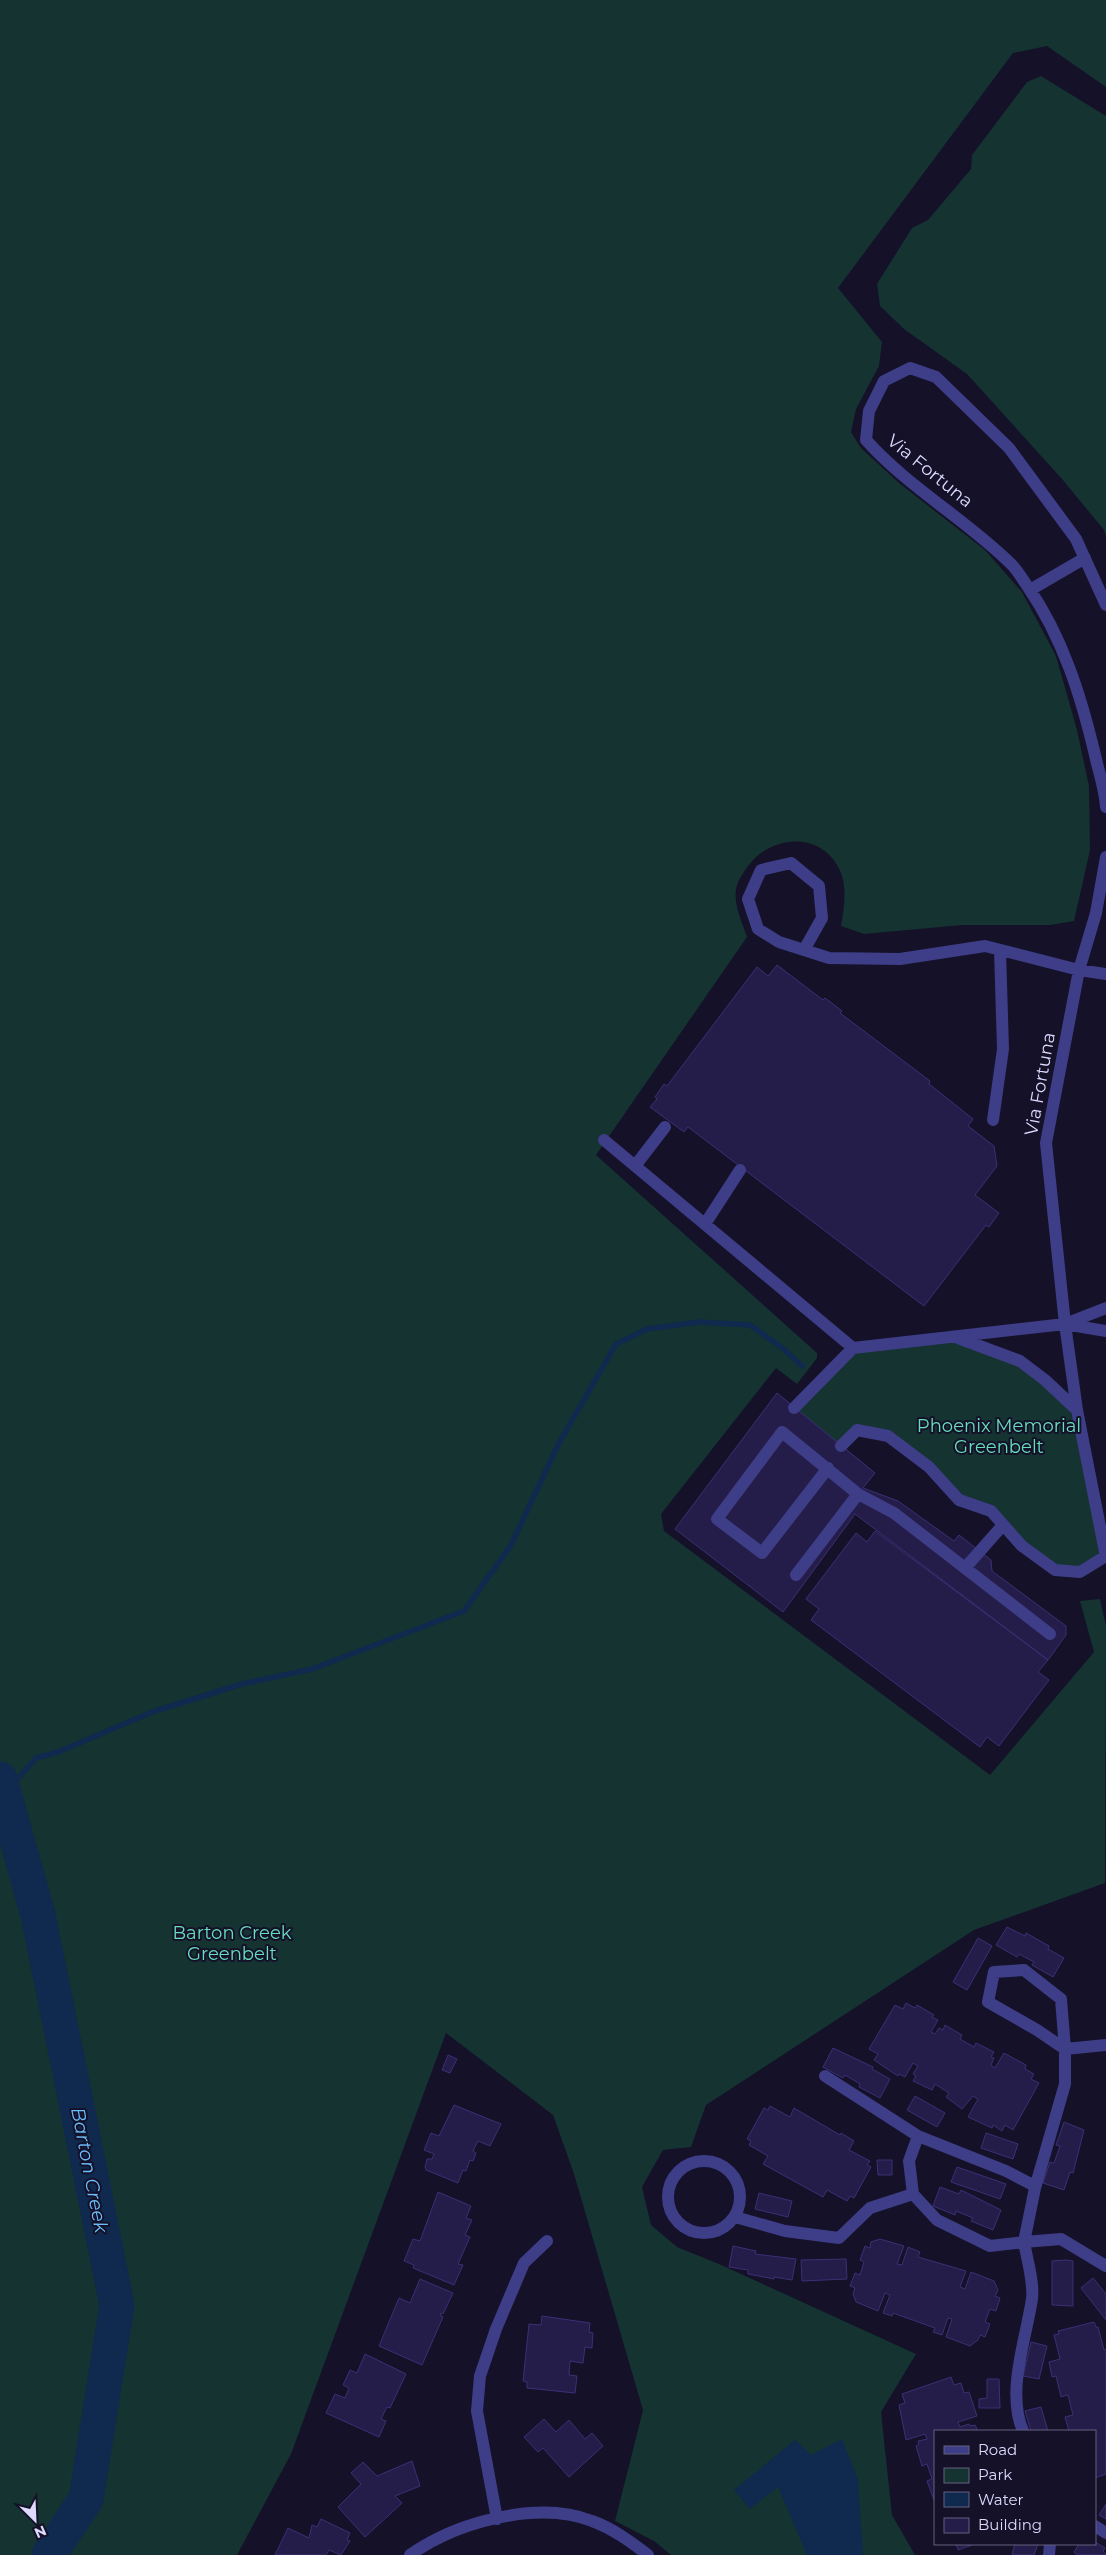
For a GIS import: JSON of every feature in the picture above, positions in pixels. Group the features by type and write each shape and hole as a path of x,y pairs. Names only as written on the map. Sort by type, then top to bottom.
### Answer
{"street":[{"name":"Via Fortuna","path":"1106,605 1076,539 1010,448 936,377 910,368 884,381 869,411 866,440 884,460 970,527 1012,564 1030,590 1053,630 1076,682 1084,707 1106,807"},
{"path":"1030,590 1085,558"},
{"name":"Via Fortuna","path":"1106,857 1096,913 1079,970 1046,1142 1065,1324 1077,1410 1106,1556"},
{"path":"804,950 822,918 819,886 791,863 761,870 748,899 758,929 779,942 828,958 900,959 985,946 1079,970 1106,974"},
{"path":"993,1120 1002,1049 1000,950"},
{"path":"635,1166 665,1127"},
{"path":"604,1140 853,1348"},
{"path":"705,1224 740,1170"},
{"path":"794,1408 853,1348 1065,1324 1106,1308"},
{"path":"1065,1324 1106,1331"},
{"path":"955,1337 1020,1361 1046,1380 1077,1410"},
{"path":"841,1446 857,1430 888,1436 929,1467 959,1500 991,1511 1022,1546 1055,1570 1080,1572 1106,1556"},
{"path":"828,1468 762,1553 717,1519 782,1432 828,1468 858,1494 894,1513 1050,1634"},
{"path":"796,1574 858,1494"},
{"path":"965,1568 1003,1525"},
{"path":"1023,2430 1018,2419 1018,2360 1032,2297 1024,2242 1036,2188 1066,2084 1064,2049 1061,2000 1024,1970 994,1972 988,2002 1038,2030 1064,2049 1106,2045"},
{"path":"824,2076 918,2136 1006,2171 1036,2188"},
{"path":"918,2136 909,2161 913,2194 937,2220 990,2246 1061,2239 1106,2266"},
{"path":"713,2162 723,2167 738,2184 739,2206 735,2217 726,2226 715,2232 691,2231 680,2224 672,2215 668,2203 669,2190 673,2179 681,2170 696,2163 713,2162"},
{"path":"735,2217 785,2231 839,2238 870,2208 913,2194"},
{"path":"497,2519 477,2411 480,2376 496,2329 524,2263 547,2241"},
{"path":"410,2555 421,2547 461,2528 497,2519 536,2513 568,2514 593,2521 616,2533 648,2555"}],"green space":[{"name":"Barton Creek Greenbelt","path":"0,0 1106,0 1106,87 1047,46 1013,53 838,288 882,342 879,366 856,409 851,432 861,448 899,483 985,550 1022,592 1056,656 1077,730 1089,786 1090,850 1074,921 1050,925 962,925 864,934 841,926 844,900 843,879 834,861 825,852 815,845 803,842 779,844 767,849 750,863 737,885 737,905 747,937 596,1155 817,1353 817,1358 797,1384 776,1368 661,1514 664,1531 990,1775 1094,1652 1080,1601 1100,1599 1106,1626 1105,1883 974,1930 706,2105 691,2147 663,2150 642,2187 651,2225 677,2247 719,2264 916,2354 881,2412 892,2515 915,2555 671,2555 654,2541 615,2521 643,2410 574,2174 553,2115 446,2033 291,2454 237,2555 0,2555"},
{"path":"1041,76 1106,116 1106,536 1104,530 1062,479 967,374 904,329 880,306 877,284 912,228 928,220 971,169 972,155 1027,82"},
{"name":"Phoenix Memorial Greenbelt","path":"955,1337 1020,1361 1077,1410 1106,1556 1080,1572 1055,1570 991,1511 959,1500 888,1436 857,1430 841,1446 794,1408 853,1348"}],"water":[{"path":"842,2439 858,2480 863,2555 807,2555 778,2487 750,2509 734,2490 795,2440 811,2455"}],"building":[{"path":"777,965 823,1000 825,998 842,1011 840,1013 930,1081 929,1084 973,1119 968,1126 994,1146 997,1166 975,1195 999,1213 989,1227 986,1225 924,1306 688,1127 684,1132 650,1107 657,1099 655,1097 664,1084 667,1086 757,967 768,976"},
{"path":"777,1393 875,1473 863,1488 898,1501 954,1541 959,1535 991,1560 992,1571 1066,1626 1066,1635 1048,1660 855,1514 783,1612 675,1529"},
{"path":"875,1531 1048,1660 1038,1672 1049,1680 999,1746 987,1737 980,1747 811,1620 819,1609 806,1599 856,1533 867,1542"},
{"path":"1007,1927 1025,1936 1026,1933 1049,1946 1048,1949 1064,1958 1053,1977 1032,1965 1034,1962 1019,1954 1017,1957 996,1945"},
{"path":"978,1938 992,1946 967,1990 953,1982"},
{"path":"906,2003 915,2008 917,2005 934,2015 932,2017 938,2020 931,2032 935,2034 939,2028 943,2030 945,2025 962,2035 960,2039 974,2047 976,2043 994,2052 991,2057 994,2058 991,2065 995,2068 1004,2053 1026,2065 1025,2069 1034,2074 1031,2079 1039,2083 1013,2130 1005,2125 1002,2131 993,2125 992,2128 968,2117 978,2099 973,2096 962,2109 946,2097 949,2093 935,2084 932,2090 913,2081 916,2076 913,2074 918,2066 913,2063 905,2077 899,2074 898,2076 874,2060 878,2054 869,2049 895,2005 903,2009"},
{"path":"833,2048 873,2067 872,2069 890,2079 880,2098 859,2087 860,2084 845,2075 843,2078 823,2067"},
{"path":"448,2055 457,2059 450,2073 442,2070"},
{"path":"915,2096 945,2113 937,2127 907,2110"},
{"path":"454,2105 501,2124 490,2146 478,2141 473,2151 476,2153 473,2161 470,2160 466,2171 463,2170 458,2183 426,2170 427,2159 432,2159 434,2154 424,2150 431,2133 439,2136"},
{"path":"770,2106 790,2117 794,2108 854,2141 849,2150 870,2161 867,2165 871,2167 854,2198 850,2196 847,2201 827,2190 823,2197 763,2164 768,2156 749,2145 751,2141 747,2139 764,2108 768,2110"},
{"path":"1064,2122 1084,2130 1073,2173 1070,2172 1064,2190 1043,2183 1050,2162 1054,2163 1060,2146 1056,2145"},
{"path":"986,2133 1018,2144 1013,2159 981,2148"},
{"path":"877,2160 892,2160 892,2175 878,2175"},
{"path":"957,2167 1006,2184 1000,2199 951,2182"},
{"path":"940,2187 959,2194 961,2190 1001,2210 993,2230 971,2221 973,2218 956,2211 955,2215 933,2206"},
{"path":"438,2192 471,2206 466,2218 472,2220 465,2235 470,2237 458,2264 463,2265 454,2285 413,2268 414,2265 404,2261 413,2239 420,2241"},
{"path":"759,2193 792,2201 788,2217 755,2209"},
{"path":"880,2239 904,2246 897,2264 902,2265 908,2247 920,2252 918,2257 966,2271 960,2287 965,2289 971,2272 994,2281 998,2290 995,2296 1000,2298 996,2311 990,2309 985,2322 990,2324 985,2337 980,2335 978,2340 970,2346 946,2337 952,2319 948,2318 942,2335 933,2332 935,2328 893,2313 892,2316 883,2313 890,2295 885,2293 878,2311 856,2302 853,2294 855,2288 850,2286 855,2273 860,2275 864,2262 860,2260 865,2246 870,2248 871,2242"},
{"path":"733,2246 756,2251 755,2254 796,2259 792,2280 748,2274 748,2270 729,2267"},
{"path":"846,2259 847,2279 802,2281 801,2260"},
{"path":"1052,2261 1073,2261 1073,2306 1052,2305"},
{"path":"1093,2278 1106,2294 1106,2320 1081,2288"},
{"path":"420,2279 453,2293 443,2314 441,2313 440,2315 443,2317 422,2365 379,2346 399,2298 410,2303"},
{"path":"542,2316 590,2323 589,2332 593,2333 592,2348 585,2347 583,2363 570,2361 569,2375 577,2376 575,2393 527,2388 527,2382 523,2381 529,2324 541,2325"},
{"path":"1094,2322 1096,2327 1098,2327 1104,2350 1106,2349 1106,2474 1096,2478 1096,2430 1069,2430 1065,2417 1073,2415 1068,2395 1061,2397 1056,2376 1052,2377 1049,2362 1060,2359 1054,2335 1059,2334 1058,2331"},
{"path":"1031,2342 1047,2346 1039,2379 1023,2376"},
{"path":"365,2354 406,2374 390,2408 387,2407 381,2419 386,2421 379,2437 326,2413 335,2394 345,2398 349,2388 343,2385 350,2370 357,2373"},
{"path":"951,2377 954,2385 961,2383 964,2393 969,2392 977,2416 958,2422 960,2427 969,2424 970,2426 975,2425 978,2430 934,2430 934,2500 927,2481 932,2479 927,2464 922,2466 916,2446 919,2444 918,2441 927,2439 925,2434 906,2440 899,2405 905,2403 902,2394"},
{"path":"987,2379 999,2379 1000,2408 979,2408 979,2399 987,2398"},
{"path":"1041,2407 1048,2430 1031,2430 1025,2411"},
{"path":"544,2419 556,2432 569,2420 585,2439 592,2433 603,2446 569,2477 543,2448 538,2452 524,2437"},
{"path":"412,2461 420,2486 395,2496 402,2503 365,2537 338,2507 361,2484 351,2473 363,2462 377,2476"},
{"path":"1106,2504 1106,2519 1099,2515"},
{"path":"321,2519 350,2533 347,2540 350,2541 341,2555 329,2550 326,2555 275,2555 288,2528 309,2538 312,2525 317,2527"},
{"path":"1096,2543 1105,2548 1103,2551 1106,2555 1077,2555 1074,2552 1078,2545 1096,2545"},
{"path":"956,2545 972,2545 958,2550"},
{"path":"1015,2545 1038,2545 1034,2555 1012,2554"}],"waterway":[{"path":"4,1794 36,1758 58,1752 152,1712 242,1684 312,1669 464,1611 511,1545 559,1443 616,1344 647,1329 698,1322 750,1325 781,1347 802,1366"},
{"name":"Barton Creek","path":"0,1779 38,1915 117,2305 86,2499 49,2555"}]}
